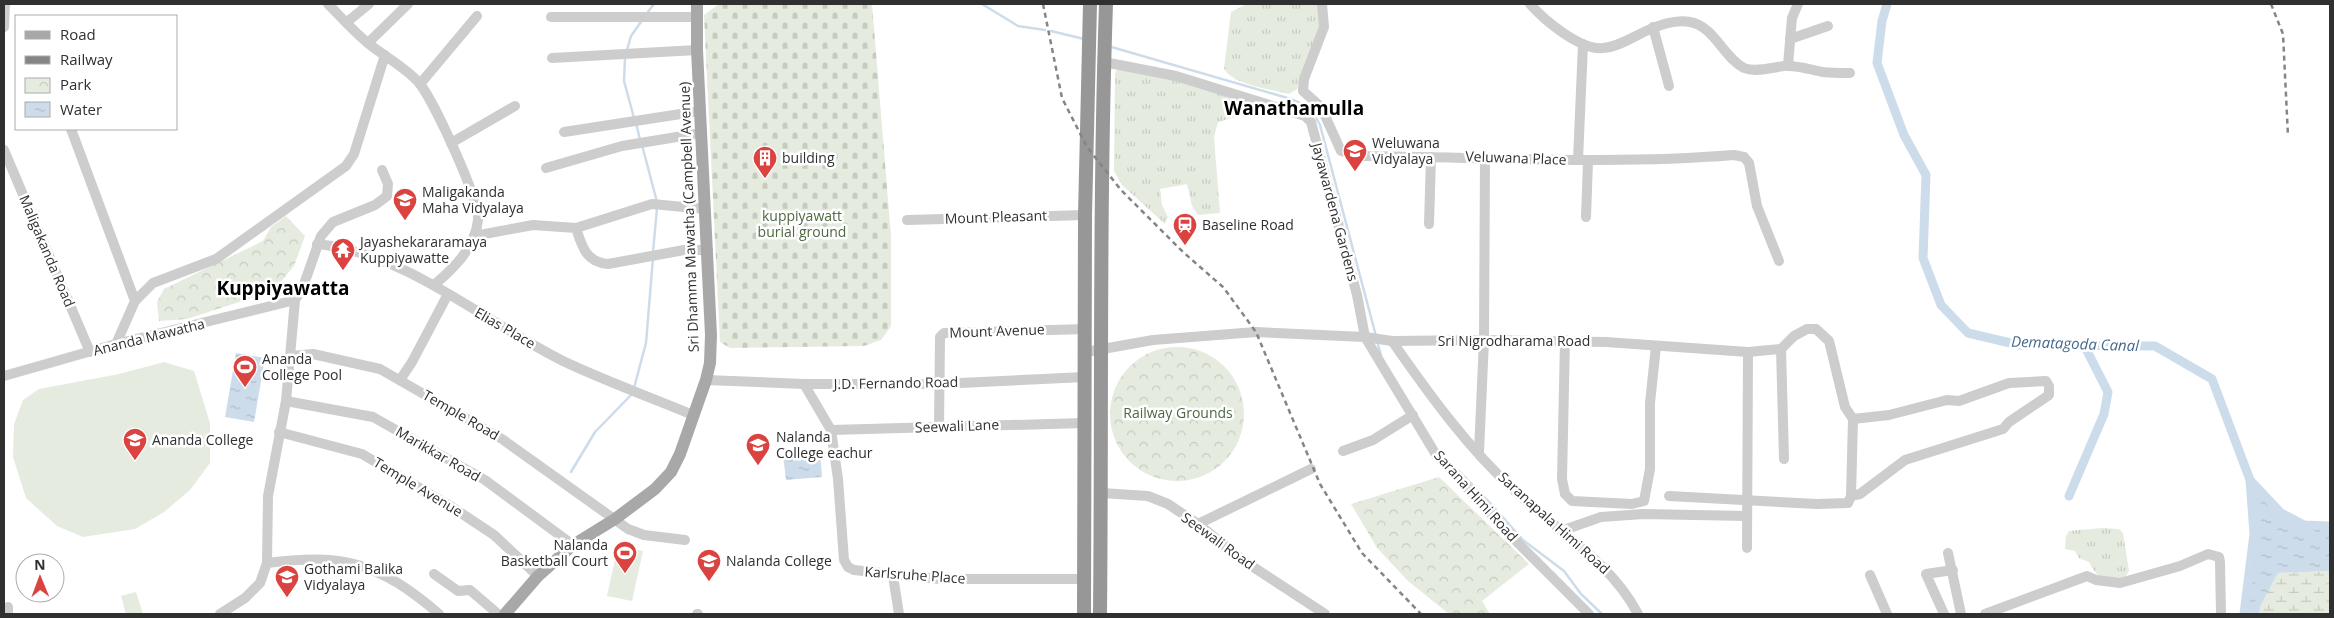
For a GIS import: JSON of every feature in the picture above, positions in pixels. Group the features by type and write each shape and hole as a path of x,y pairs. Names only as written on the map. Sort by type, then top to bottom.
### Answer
{"highway":[{"path":"1084,614 1086,215 1090,4"},
{"path":"1100,614 1104,51 1106,4"}],"main road":[{"name":"Sri Dhamma Mawatha (Campbell Avenue)","path":"505,614 538,576 573,545 615,519 655,489 671,472 680,454 706,380 710,364 711,335 696,4"}],"street":[{"path":"4,27 5,4"},
{"path":"328,4 368,43 420,84 451,143 476,202 478,219 474,236 462,257 434,285"},
{"path":"347,22 369,4"},
{"path":"368,43 408,4"},
{"name":"Veluwana Place","path":"1322,4 1324,27 1304,79 1302,91 1321,107 1341,151 1360,156 1583,160 1670,160 1734,155 1744,157 1749,163 1756,206 1779,261"},
{"path":"1530,4 1543,18 1583,44 1603,48 1653,27 1675,21 1695,23 1701,25 1743,67 1752,70 1788,65 1823,72 1850,73"},
{"path":"1788,65 1792,18 1798,4"},
{"path":"420,84 477,16"},
{"path":"551,17 697,17"},
{"path":"1790,39 1828,26"},
{"path":"1653,27 1669,86"},
{"path":"1583,44 1583,160 1586,217"},
{"path":"552,58 697,50"},
{"name":"Jayawardena Gardens","path":"1104,51 1176,76 1306,116 1311,122 1368,338"},
{"path":"116,344 135,301 153,283 216,259 346,166 354,154 385,55"},
{"path":"451,143 515,106"},
{"path":"564,132 700,111"},
{"path":"71,130 135,301"},
{"path":"546,168 642,143 702,133"},
{"name":"Maligakanda Road","path":"4,150 90,352"},
{"path":"1429,224 1431,156"},
{"path":"1479,452 1484,340 1486,157"},
{"path":"220,614 245,598 260,583 267,563 268,496 286,402 296,300 303,287 321,236 333,222 375,205 387,196 388,184 382,170"},
{"path":"474,236 533,225 576,228 657,204 705,209"},
{"name":"Mount Pleasant","path":"906,220 1086,215"},
{"path":"576,228 585,252 596,263 608,264 684,250 708,250"},
{"name":"Elias Place","path":"318,244 380,258 434,285 563,361 693,415"},
{"path":"400,380 412,362 448,294"},
{"name":"Ananda Mawatha","path":"4,376 116,344 296,300"},
{"name":"Mount Avenue","path":"939,427 940,337 944,332 1086,328"},
{"path":"1669,496 1817,504 1848,503 1851,496 1853,419 1845,407 1829,341 1816,329 1807,329 1794,336 1781,350 1784,459"},
{"name":"Sri Nigrodharama Road","path":"1086,352 1153,340 1256,332 1389,340 1565,340 1748,352 1781,350"},
{"name":"Sarana Himi Road","path":"1368,338 1436,453 1519,544 1589,614"},
{"name":"Saranapala Himi Road","path":"1389,340 1443,413 1514,491 1610,571 1638,614"},
{"path":"1565,340 1562,479 1565,494 1572,501 1632,504 1644,501 1650,469 1650,403 1656,346"},
{"path":"1747,548 1748,352"},
{"name":"Temple Road","path":"290,356 313,354 380,369 502,438 628,529 644,535 685,540"},
{"name":"J.D. Fernando Road","path":"706,380 804,384 939,384 1085,377"},
{"path":"1851,496 1860,494 1905,460 2003,430 2009,422 2049,395 2050,386 2046,381 2009,383 1959,401 1947,400 1888,415 1853,419"},
{"name":"Karlsruhe Place","path":"804,384 831,430 838,479 844,560 848,567 854,570 892,576 939,579 1085,579"},
{"name":"Marikkar Road","path":"286,402 373,417 485,480 573,545"},
{"path":"1343,451 1373,440 1413,416"},
{"name":"Seewali Lane","path":"831,430 1084,423"},
{"name":"Temple Avenue","path":"279,432 362,454 452,507 494,535 538,576"},
{"path":"1198,524 1311,469"},
{"name":"Seewali Road","path":"1102,493 1148,496 1168,504 1198,524 1244,561 1325,614"},
{"path":"1561,531 1601,517 1643,514 1747,516"},
{"path":"1948,553 1961,614"},
{"path":"1985,614 2087,576 2096,580 2120,583 2180,566 2208,554 2215,555 2220,562 2221,614"},
{"path":"267,563 300,559 358,563 388,577 413,592 438,614"},
{"path":"1944,614 1926,574 1952,570"},
{"path":"434,574 458,591 470,590 498,614"},
{"path":"1870,575 1887,614"},
{"path":"892,576 899,614"}],"green space":[{"name":"kuppiyawatt burial ground","path":"719,4 872,4 891,236 891,326 881,340 864,346 730,348 720,342 704,15"},
{"path":"1247,4 1318,4 1320,29 1297,89 1289,94 1243,82 1228,74 1224,68 1231,12"},
{"path":"1119,68 1170,77 1253,106 1252,112 1218,122 1214,137 1220,213 1198,215 1192,206 1187,184 1160,189 1162,205 1168,217 1165,224 1122,185 1114,171 1115,72"},
{"path":"286,216 305,236 294,266 273,291 187,319 159,321 157,302 164,289 263,241 271,227"},
{"name":"Railway Grounds","path":"1177,347 1203,352 1214,358 1224,367 1233,377 1239,388 1244,414 1239,440 1233,451 1224,461 1214,470 1203,476 1177,481 1151,476 1140,470 1130,461 1121,451 1115,440 1110,414 1115,388 1121,377 1130,367 1140,358 1151,352"},
{"path":"164,362 194,371 210,423 210,463 190,490 164,512 135,529 83,537 57,526 26,498 13,457 14,424 23,400 39,389 119,374"},
{"path":"1439,477 1529,564 1482,601 1490,614 1449,614 1408,581 1377,548 1351,504"},
{"path":"2102,528 2119,529 2123,533 2129,571 2123,581 2111,581 2102,578 2095,572 2089,562 2079,558 2075,551 2065,549 2066,536 2069,531"},
{"name":"Nalanda Basketball Court","path":"618,546 643,551 632,601 607,596"},
{"path":"2330,571 2330,614 2259,614 2261,605 2278,573"},
{"path":"136,592 143,614 126,614 121,596"}],"water":[{"name":"Ananda College Pool","path":"236,353 265,358 254,422 225,417"},
{"path":"820,452 822,477 786,480 783,455"},
{"path":"2250,480 2281,513 2304,525 2330,526 2330,571 2278,573 2261,605 2259,614 2244,614 2254,534"}],"waterway":[{"path":"647,13 654,4"},
{"path":"982,4 1018,26 1045,30"},
{"name":"Dematagoda Canal","path":"1887,4 1882,21 1877,63 1904,135 1926,175 1923,258 1941,305 1968,333 2019,345 2155,346 2212,379 2250,480 2254,534 2244,614"},
{"path":"627,50 631,36 643,19"},
{"path":"1051,31 1084,39"},
{"path":"1108,46 1291,99 1311,108 1320,125 1376,336"},
{"path":"625,58 624,81 634,118"},
{"path":"636,123 640,140"},
{"path":"642,145 657,202"},
{"path":"653,252 657,208"},
{"path":"634,388 646,343 653,258"},
{"path":"1377,341 1381,355"},
{"path":"2069,496 2104,414 2108,392 2085,347"},
{"path":"571,472 595,432 633,393"},
{"path":"1459,471 1523,540 1564,571 1581,594 1602,614"},
{"path":"2250,480 2281,513 2304,525 2330,526"}],"railway":[{"path":"1043,4 1062,98 1087,147 1121,190 1183,252 1223,287 1256,332 1320,484 1362,553 1421,614"},
{"path":"2271,4 2283,34 2288,136"}],"place":[{"name":"Weluwana Vidyalaya","path":"1355,172"},
{"name":"building","path":"765,179"},
{"name":"Maligakanda Maha Vidyalaya","path":"405,221"},
{"name":"Baseline Road","path":"1185,246"},
{"name":"Jayashekararamaya Kuppiyawatte","path":"343,271"},
{"name":"Ananda College Pool","path":"245,388"},
{"name":"Ananda College","path":"135,461"},
{"name":"Nalanda College eachur","path":"758,466"},
{"name":"Nalanda Basketball Court","path":"625,574"},
{"name":"Nalanda College","path":"709,582"},
{"name":"Gothami Balika Vidyalaya","path":"287,598"}],"district":[{"name":"Wanathamulla","path":"1294,108"},
{"name":"Kuppiyawatta","path":"283,288"}]}
